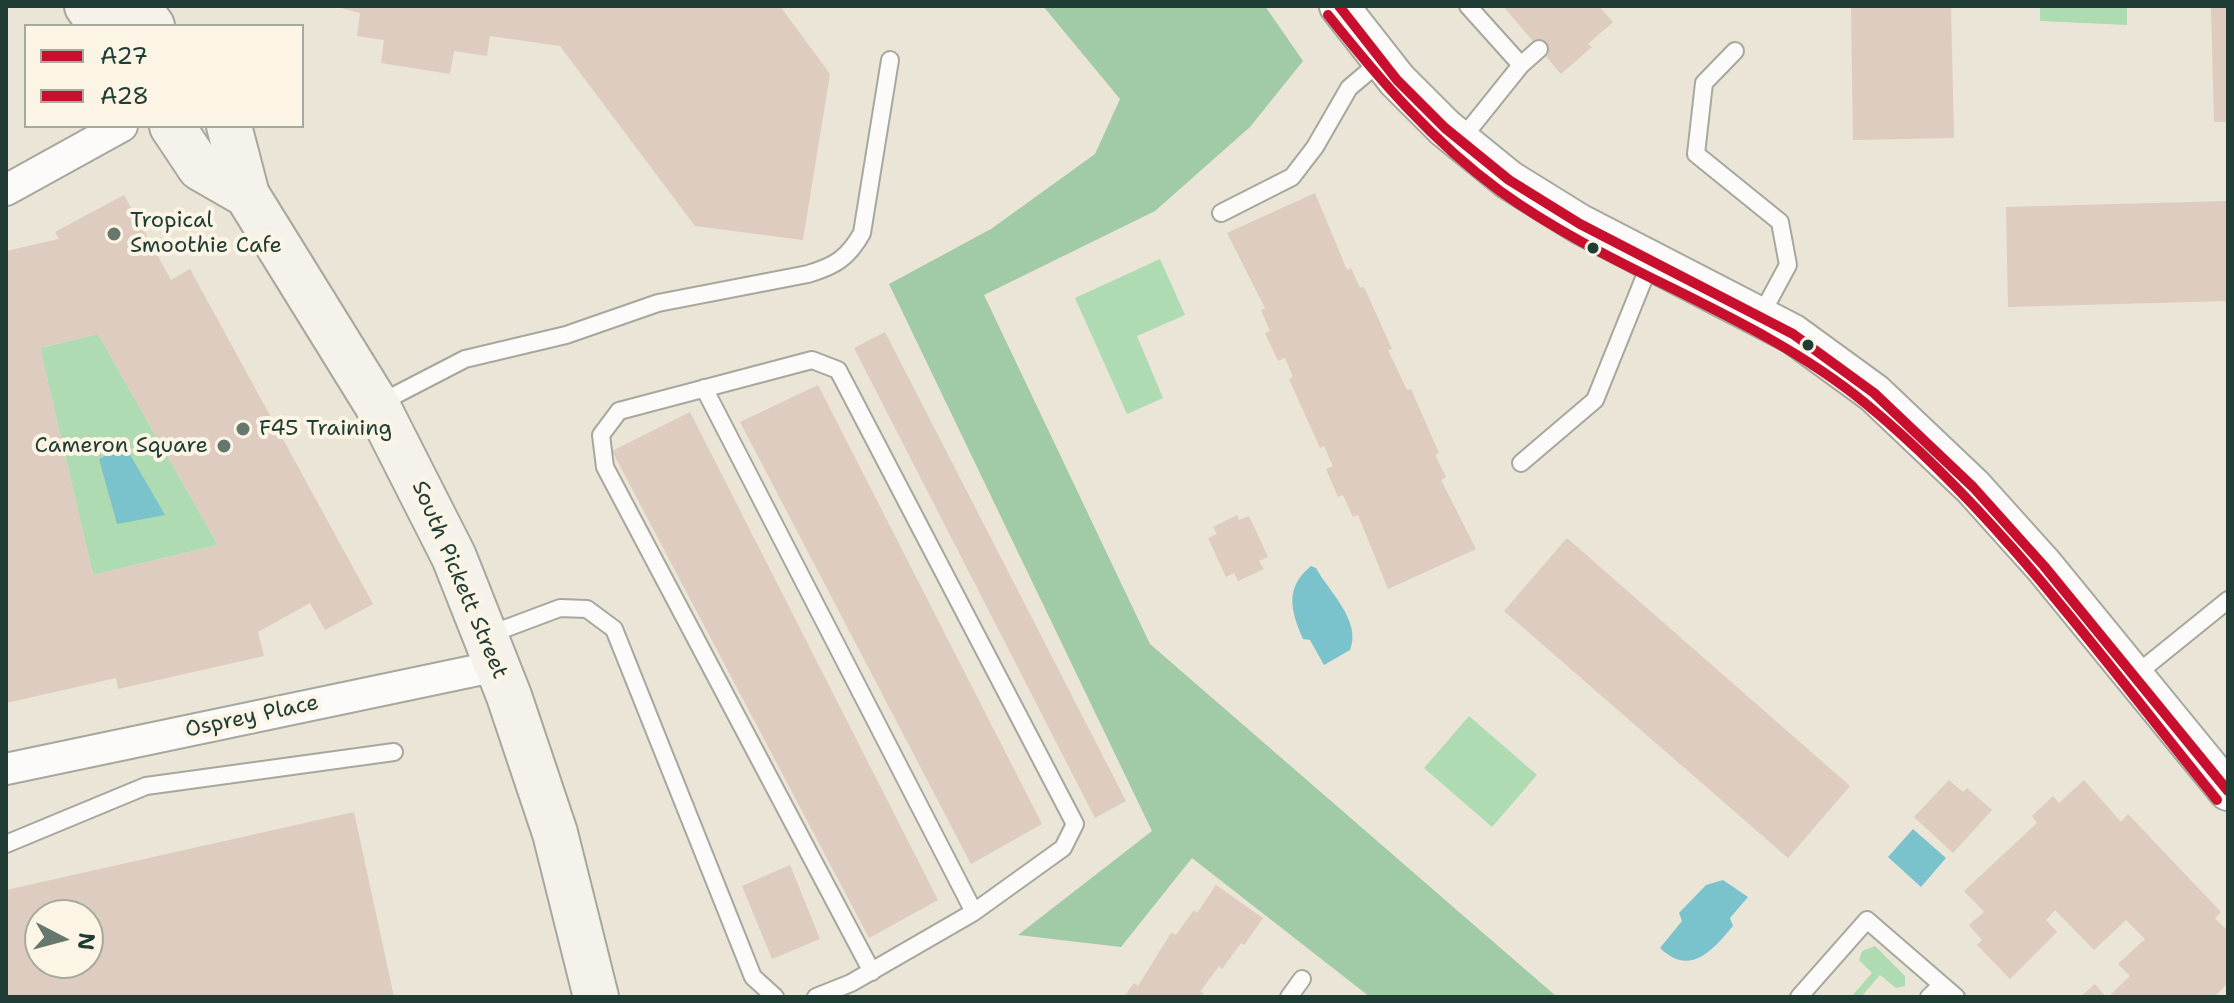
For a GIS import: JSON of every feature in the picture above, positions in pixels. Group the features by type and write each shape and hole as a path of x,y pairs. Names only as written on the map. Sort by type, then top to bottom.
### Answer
{"main road":[{"path":"87,6 100,24"},
{"path":"137,6 150,24"},
{"name":"South Pickett Street","path":"173,128 200,168 247,195"},
{"name":"South Pickett Street","path":"230,128 247,195 377,405 454,557 492,651 555,833 596,997"}],"street":[{"path":"1339,6 1382,60 1460,141 1509,180 1580,224 1793,334 1874,393 1973,487 2228,791"},
{"path":"6,190 118,128"},
{"name":"Osprey Place","path":"6,769 492,651"}],"lane":[{"path":"1468,6 1521,65"},
{"path":"1460,141 1521,65 1539,49"},
{"path":"1735,51 1704,83 1696,154 1780,222 1788,265 1760,317"},
{"path":"377,405 465,359 566,335 658,303 808,274 831,267 849,256 862,233 890,60"},
{"path":"1221,213 1292,177 1315,147 1349,88 1382,60"},
{"path":"1521,463 1595,400 1652,260"},
{"path":"816,997 872,972 974,912 1063,848 1075,824 838,370 812,360 619,411 601,435 605,467 872,972"},
{"path":"704,388 974,912"},
{"path":"2134,676 2228,600"},
{"path":"492,651 560,608 587,609 614,629 753,977 775,997"},
{"path":"6,844 146,786 394,752"},
{"path":"1799,997 1867,920 1956,997"},
{"path":"1289,997 1302,979"},
{"path":"1929,997 1942,985"}],"green space":[{"path":"1043,6 1265,6 1303,61 1250,127 1155,211 984,295 1150,644 1557,997 1370,997 1192,858 1121,947 1018,935 1152,831 889,284 991,229 1095,154 1120,99"},
{"path":"2040,6 2127,6 2127,25 2040,21"},
{"path":"1160,259 1185,315 1137,336 1163,398 1127,414 1075,298"},
{"path":"98,334 218,545 93,575 40,348"},
{"path":"1469,716 1537,775 1492,827 1424,768"},
{"path":"1875,946 1905,976 1905,986 1896,988 1880,975 1861,997 1851,997 1872,973 1859,960 1862,951"}],"water":[{"path":"125,446 165,515 117,524 99,459"},
{"path":"1311,566 1316,568 1342,607 1352,628 1350,650 1324,665 1310,640 1303,639 1293,609 1293,591 1302,574"},
{"path":"1913,829 1946,858 1921,887 1888,857"},
{"path":"1723,880 1748,897 1730,918 1733,926 1725,935 1709,952 1691,960 1681,960 1660,948 1682,921 1679,913 1706,885"}],"building":[{"path":"333,6 780,6 830,74 803,240 695,226 560,46 490,36 487,56 454,51 450,74 381,63 384,40 357,36 360,13"},
{"path":"1503,6 1599,6 1613,22 1588,44 1592,47 1561,74"},
{"path":"1851,6 1951,6 1954,138 1853,140"},
{"path":"2211,6 2228,6 2228,122 2214,122"},
{"path":"1315,193 1347,270 1351,268 1360,288 1364,287 1392,349 1388,350 1407,390 1411,389 1439,453 1435,455 1446,477 1441,480 1476,549 1388,589 1358,515 1353,517 1343,495 1338,497 1326,469 1333,466 1324,446 1320,448 1289,379 1293,377 1285,358 1278,361 1265,333 1270,331 1261,310 1265,308 1227,233"},
{"name":"Cameron Square","path":"124,195 171,280 190,269 373,604 325,630 310,603 258,632 264,656 118,689 116,678 6,703 6,251 59,239 55,232","holes":["98,334 218,545 93,575 40,348"]},
{"path":"2228,201 2228,301 2008,307 2006,207"},
{"path":"885,332 1126,801 1095,818 854,348"},
{"path":"818,385 1042,824 971,864 740,422"},
{"path":"690,412 938,900 869,938 612,451"},
{"path":"1237,515 1239,520 1249,516 1268,557 1259,561 1264,569 1238,581 1234,573 1226,577 1208,538 1217,534 1213,527"},
{"path":"1567,538 1850,786 1788,858 1504,611"},
{"path":"1949,780 1963,792 1967,788 1992,810 1953,853 1914,817"},
{"path":"2084,780 2121,822 2128,814 2221,912 2215,918 2228,931 2228,983 2214,997 2108,997 2130,976 2118,964 2145,939 2126,920 2094,950 2055,910 2046,920 2057,932 2010,979 1977,945 1982,940 1969,925 1984,912 1964,891 2037,823 2032,816 2053,796 2059,803"},
{"path":"354,812 394,997 6,997 6,890"},
{"path":"790,865 820,939 772,959 742,886"},
{"path":"1216,885 1263,918 1244,945 1241,943 1222,969 1219,966 1200,992 1204,993 1201,997 1124,997 1134,983 1138,986 1171,933 1176,935 1194,910 1197,913"},
{"path":"2095,984 2106,997 2080,997"}],"transit line":[{"name":"A27","path":"1339,6 1397,80 1445,128 1509,180 1580,224 1793,334 1874,393 1973,487 2044,566 2228,791"},
{"name":"A28","path":"1328,15 1408,109 1452,152 1500,191 1590,246 1731,318 1822,371 1865,403 1915,447 1962,493 2050,592 2217,800"}],"place":[{"name":"Tropical Smoothie Cafe","path":"114,234"},
{"name":"F45 Training","path":"243,429"},
{"name":"Cameron Square","path":"224,446"}]}
